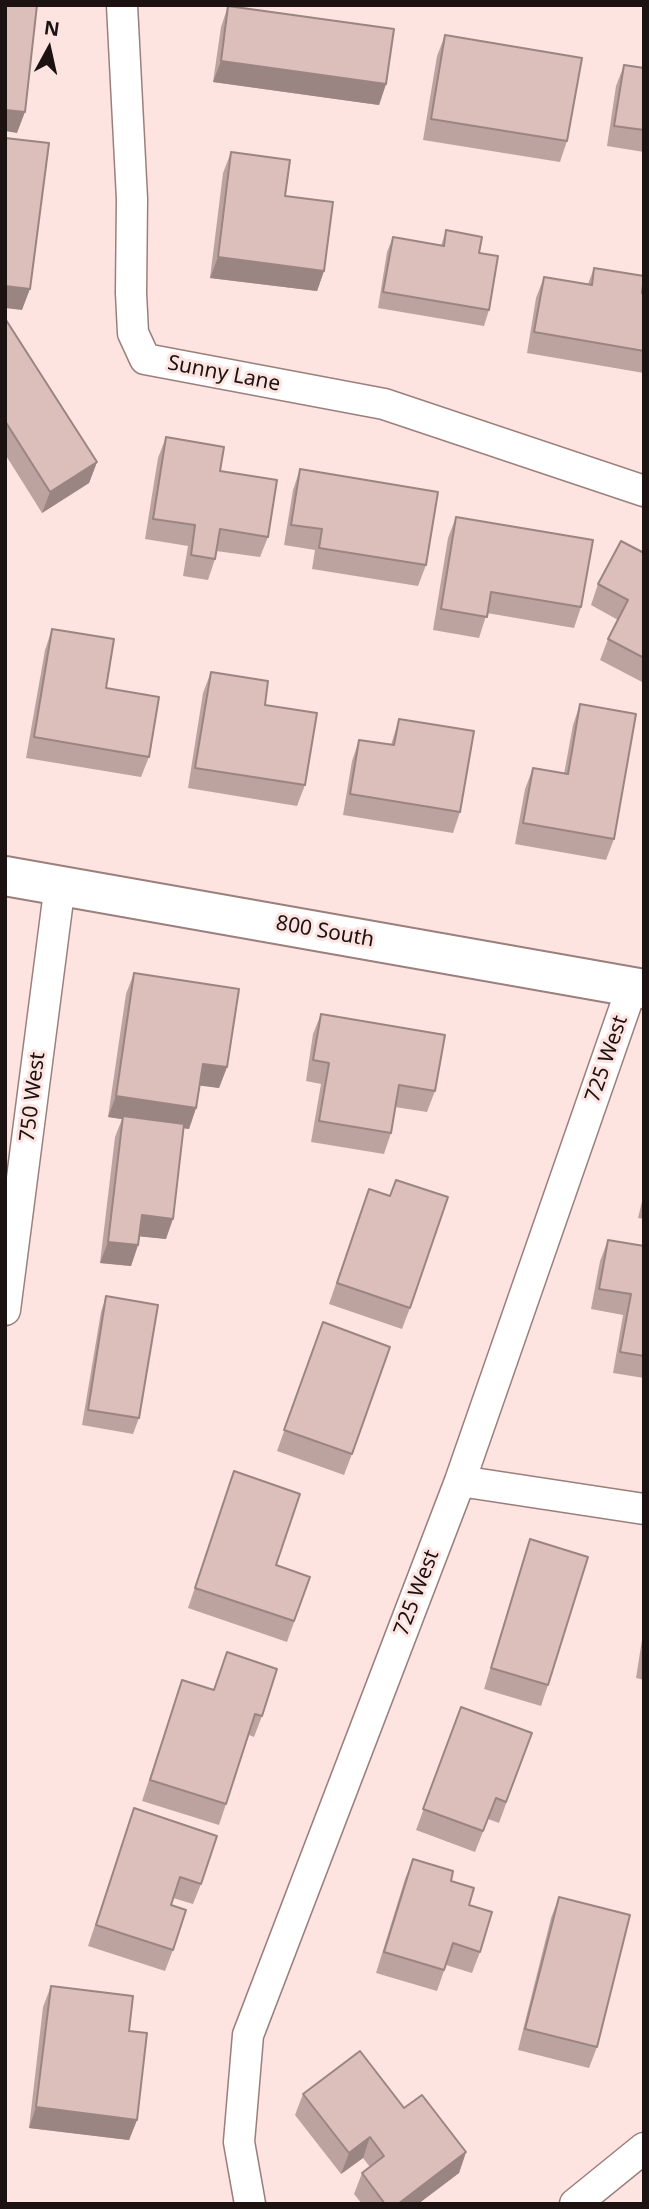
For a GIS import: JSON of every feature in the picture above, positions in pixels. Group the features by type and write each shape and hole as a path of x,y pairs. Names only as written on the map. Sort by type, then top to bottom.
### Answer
{"street":[{"name":"Sunny Lane","path":"122,5 132,199 133,333 145,359 384,404 644,491"},
{"name":"800 South","path":"5,876 638,988"},
{"name":"750 West","path":"5,1310 60,884"},
{"name":"725 West","path":"250,2204 239,2142 248,2035 460,1481 638,988"},
{"path":"460,1481 644,1508"},
{"path":"575,2204 644,2148"}],"building":[{"path":"5,5 37,5 25,112 5,110"},
{"path":"228,6 394,29 386,84 221,61"},
{"path":"445,35 582,58 567,141 431,119"},
{"path":"624,65 644,68 644,130 614,126"},
{"path":"5,138 49,143 30,289 5,286"},
{"path":"231,152 290,160 285,196 333,202 324,271 218,257"},
{"path":"446,230 482,237 479,253 498,256 489,310 383,292 393,237 444,246"},
{"path":"594,268 644,276 644,351 534,332 544,277 592,285"},
{"path":"6,320 97,462 50,492 5,421"},
{"path":"166,437 224,447 220,471 277,480 268,537 220,529 215,559 191,555 195,525 153,519"},
{"path":"300,469 438,492 426,565 319,548 322,529 291,525"},
{"path":"456,517 593,540 581,607 491,592 487,617 441,609"},
{"path":"621,541 644,553 644,658 608,639 628,600 598,584"},
{"path":"52,629 114,639 106,688 159,697 149,757 34,737"},
{"path":"211,672 268,681 265,705 317,713 305,785 195,768"},
{"path":"580,704 636,714 614,839 523,823 533,768 568,774"},
{"path":"399,719 474,731 460,812 350,794 359,740 394,745"},
{"path":"134,973 239,989 227,1067 203,1064 196,1108 116,1096"},
{"path":"321,1014 445,1035 435,1091 399,1085 391,1133 319,1121 329,1063 313,1060"},
{"path":"123,1116 184,1124 173,1219 142,1215 138,1245 108,1242"},
{"path":"396,1180 448,1197 410,1308 337,1283 369,1189 390,1196"},
{"path":"608,1240 644,1246 644,1356 620,1352 631,1294 599,1289"},
{"path":"106,1296 158,1305 139,1418 88,1410"},
{"path":"323,1322 390,1347 352,1454 284,1430"},
{"path":"234,1471 300,1494 276,1565 310,1577 294,1621 195,1588"},
{"path":"530,1539 588,1557 548,1685 491,1668"},
{"path":"227,1652 277,1669 262,1716 255,1714 226,1804 150,1780 182,1680 214,1690"},
{"path":"461,1707 532,1733 506,1802 496,1798 483,1831 423,1809"},
{"path":"134,1808 217,1836 201,1884 180,1877 171,1905 186,1910 173,1950 96,1925"},
{"path":"413,1859 453,1871 451,1881 474,1888 469,1905 492,1912 480,1952 453,1943 444,1970 384,1952"},
{"path":"559,1897 630,1915 597,2047 525,2029"},
{"path":"51,1986 133,1996 129,2031 147,2033 137,2120 36,2107"},
{"path":"360,2051 404,2108 422,2095 466,2152 398,2204 385,2204 362,2173 384,2156 370,2137 349,2153 303,2094"}]}
